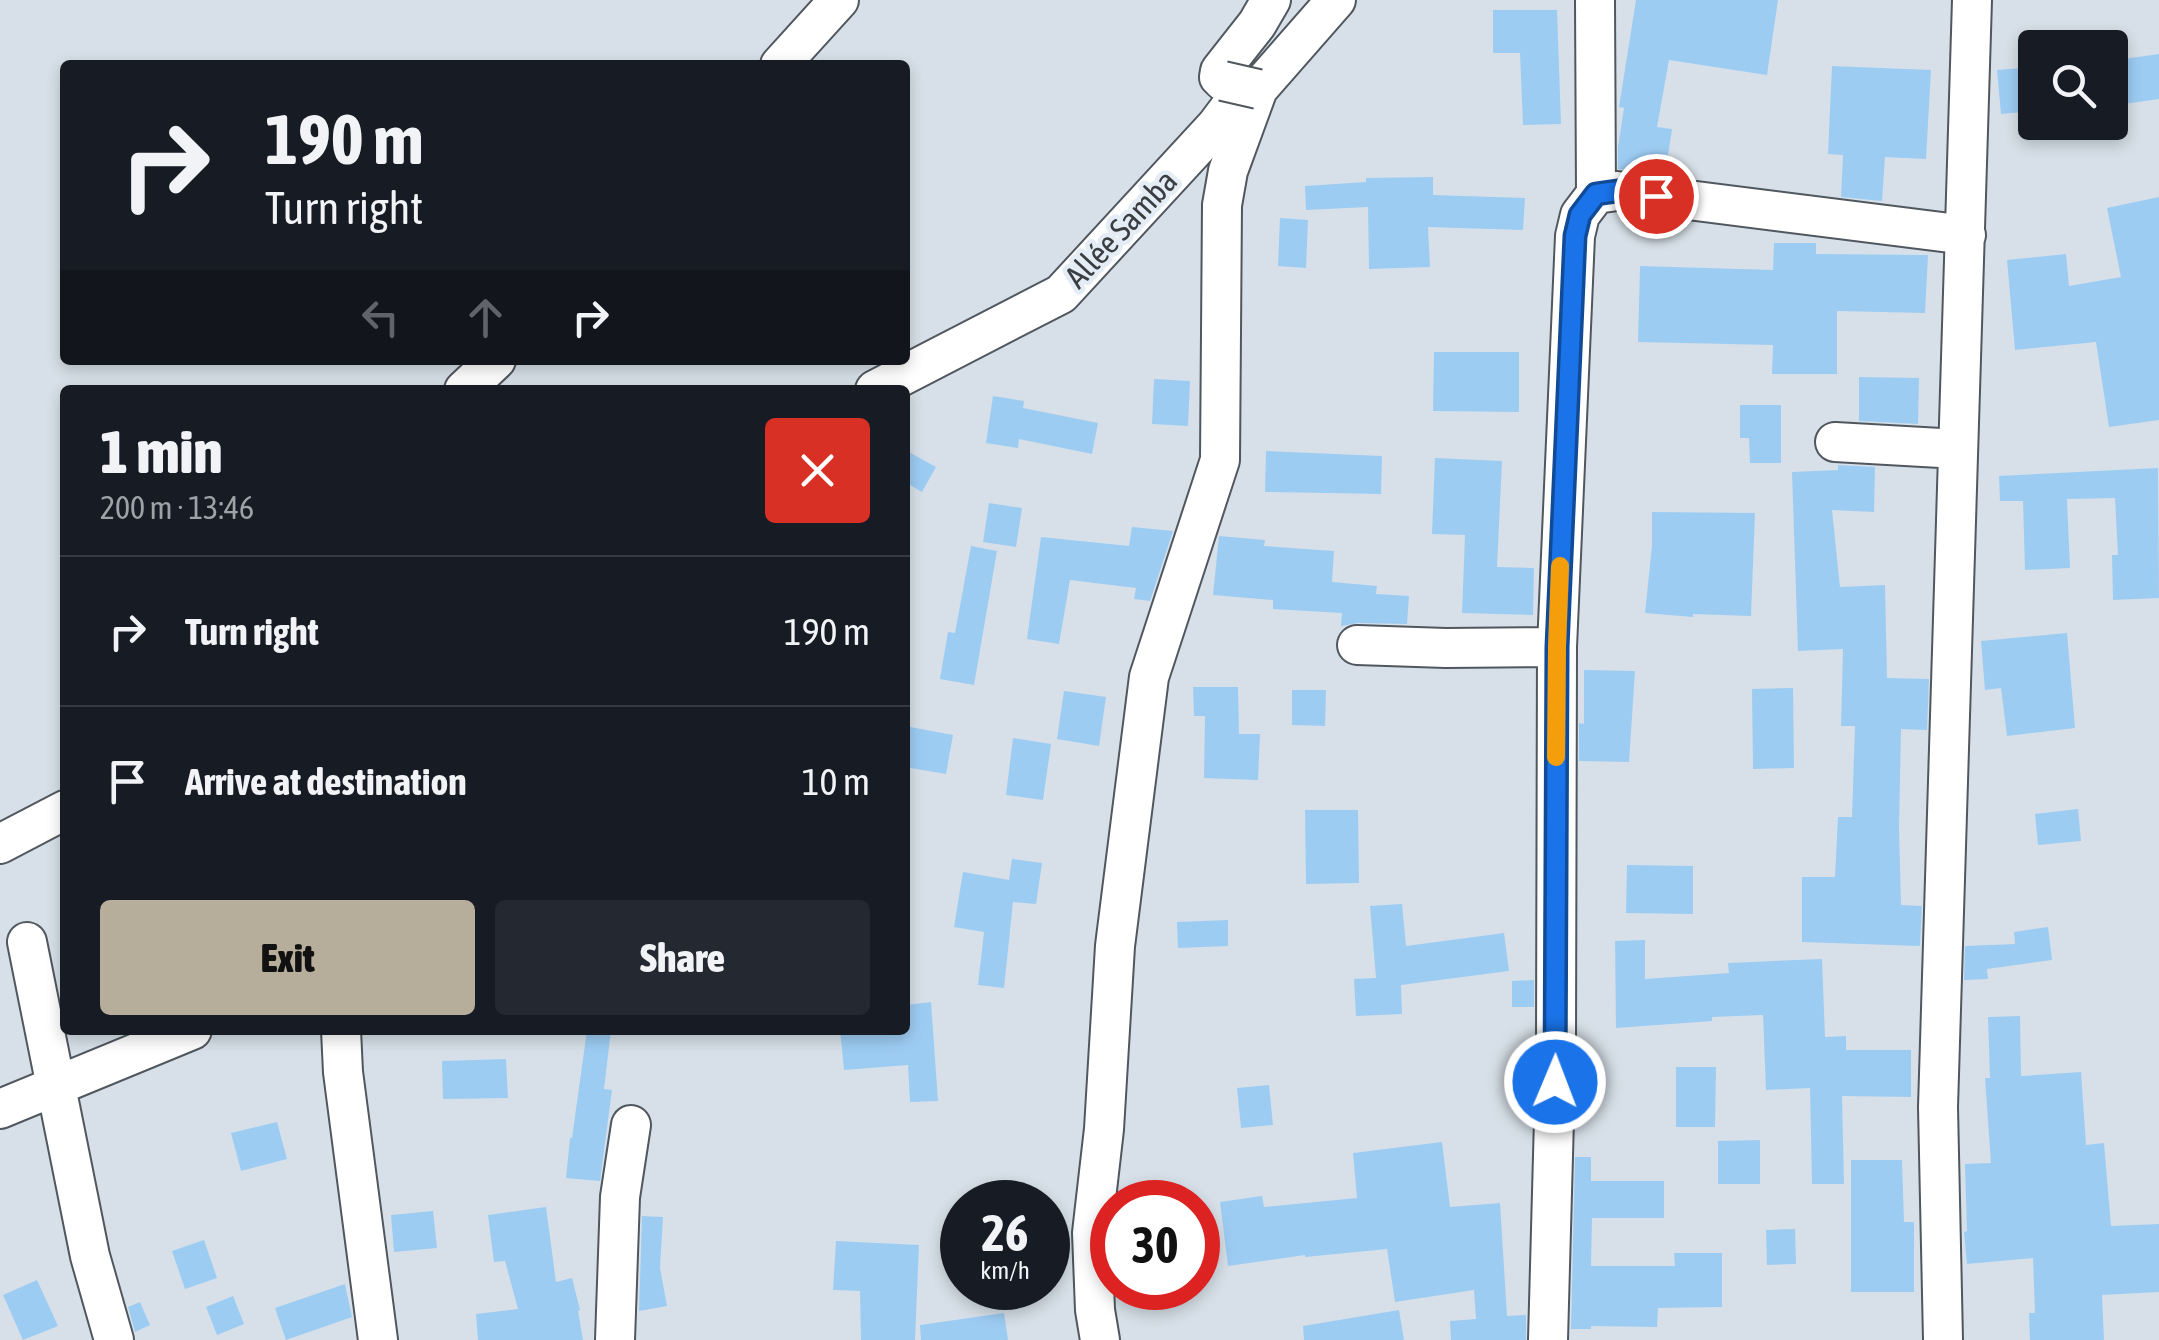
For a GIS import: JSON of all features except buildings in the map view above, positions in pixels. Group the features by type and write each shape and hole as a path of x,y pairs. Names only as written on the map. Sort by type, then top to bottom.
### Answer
{"street":[{"path":"785,60 839,0"},
{"path":"1240,85 1219,77 1220,71 1272,0"},
{"name":"Allée Samba","path":"886,385 1062,294 1216,126 1310,0"},
{"path":"1100,1340 1092,1233 1104,1128 1115,946 1149,677 1220,460 1222,205 1240,85 1336,0"},
{"path":"1548,1340 1556,1046 1557,647 1575,236 1580,215 1596,194 1595,0"},
{"path":"1943,1340 1938,1107 1972,0"},
{"path":"1596,194 1617,191 1966,236"},
{"path":"469,385 491,365"},
{"path":"1835,442 1958,448"},
{"path":"1357,645 1557,647"},
{"path":"0,844 60,813"},
{"path":"27,942 90,1256 114,1340"},
{"path":"0,1110 180,1035"},
{"path":"341,1035 378,1340"},
{"path":"615,1340 620,1196 631,1124"}],"slow traffic":[{"path":"1556,757 1560,566"}],"route":[{"path":"1555,1082 1557,647 1575,236 1580,215 1596,194 1617,191 1656,196"}]}
